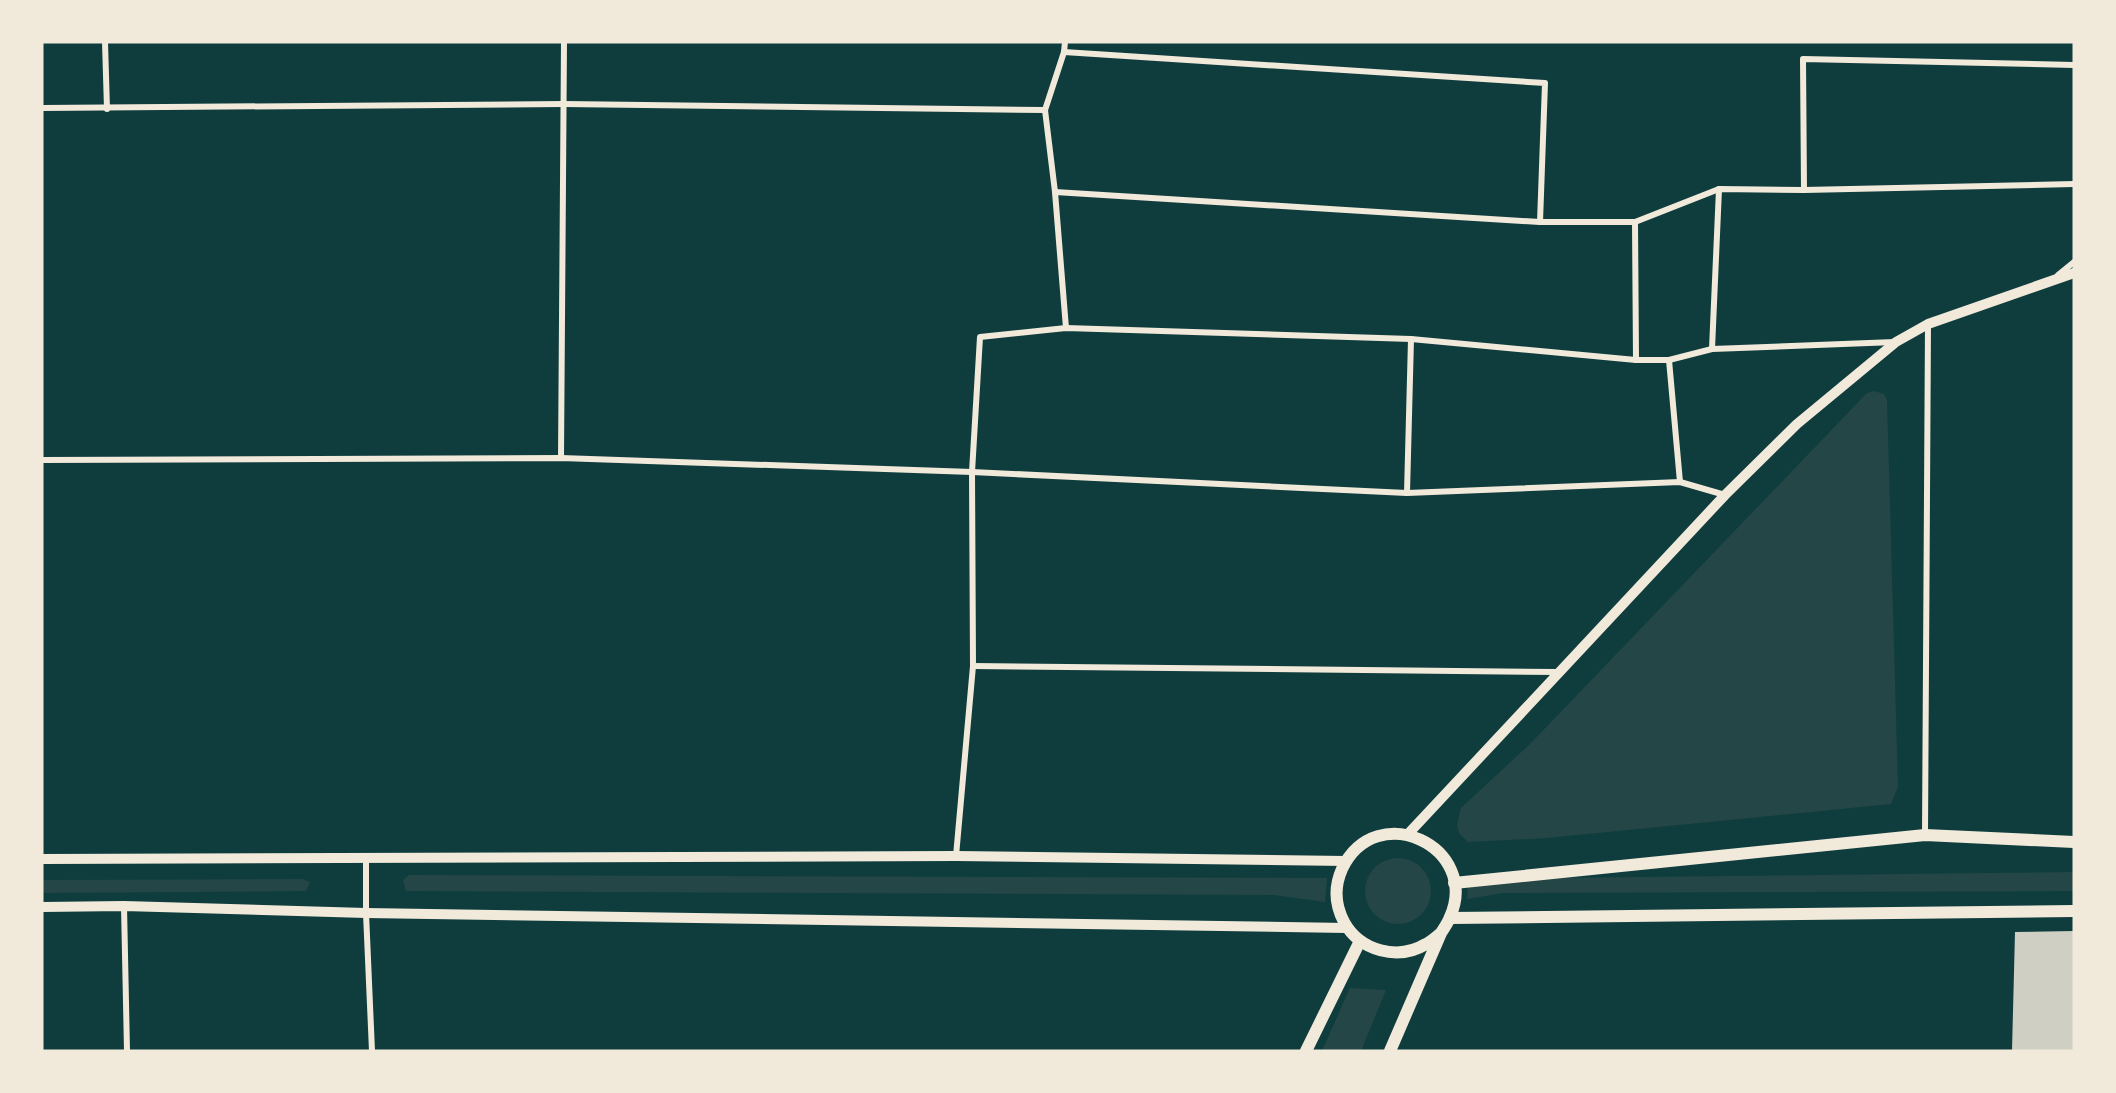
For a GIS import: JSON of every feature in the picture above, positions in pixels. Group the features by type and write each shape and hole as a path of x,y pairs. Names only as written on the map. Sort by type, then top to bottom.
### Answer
{"main road":[{"path":"1390,1051 1441,933 1450,918 1455,900 1454,883 1449,866 1438,851 1408,834 1390,833 1373,838 1358,848 1346,861 1338,877 1336,895 1339,913 1347,928 1360,941 1375,950 1393,953 1410,951 1427,944 1441,933"},
{"path":"1454,883 1925,835 2074,842"},
{"path":"1450,918 2074,911"},
{"path":"1306,1051 1360,941"}],"street":[{"path":"105,42 107,109"},
{"path":"561,458 564,42"},
{"path":"1065,42 1064,52 1045,110 1066,328"},
{"path":"1064,52 1545,83 1540,222"},
{"path":"1803,190 1803,59 2074,65"},
{"path":"42,108 564,105 1045,110"},
{"path":"1054,192 1540,222 1635,222 1719,189 1803,190 2074,184"},
{"path":"1712,349 1719,189"},
{"path":"1635,222 1636,360"},
{"path":"2051,282 2074,262"},
{"path":"1408,834 1725,495 1797,424 1896,342 1928,324 2074,273"},
{"path":"1925,835 1928,324"},
{"path":"956,856 973,666 972,472 980,337 1066,328 1411,339 1636,360 1669,360 1712,349 1896,342"},
{"path":"1407,493 1411,339"},
{"path":"1669,360 1680,482"},
{"path":"42,460 561,458 972,472 1407,493 1680,482 1725,495"},
{"path":"973,666 1559,672"},
{"path":"42,859 956,856 1346,861"},
{"path":"366,858 372,1051"},
{"path":"124,906 127,1051"},
{"path":"42,908 124,906 366,913 1347,928"}],"shaded area":[{"path":"1874,391 1884,394 1887,400 1898,787 1891,804 1547,838 1468,842 1459,833 1457,824 1461,808 1531,743 1867,393"},
{"path":"1392,858 1404,858 1416,863 1426,873 1431,891 1429,904 1416,919 1404,924 1392,924 1380,919 1370,909 1365,897 1365,885 1370,873 1380,863"},
{"path":"2074,872 2074,891 1503,893 1467,899 1468,879"},
{"path":"409,875 1327,878 1325,902 1274,895 406,891 403,880"},
{"path":"302,879 310,882 306,891 42,893 42,880"},
{"path":"1350,988 1386,990 1361,1051 1322,1051"}],"building":[{"path":"2074,931 2074,1051 2012,1051 2015,932"}]}
